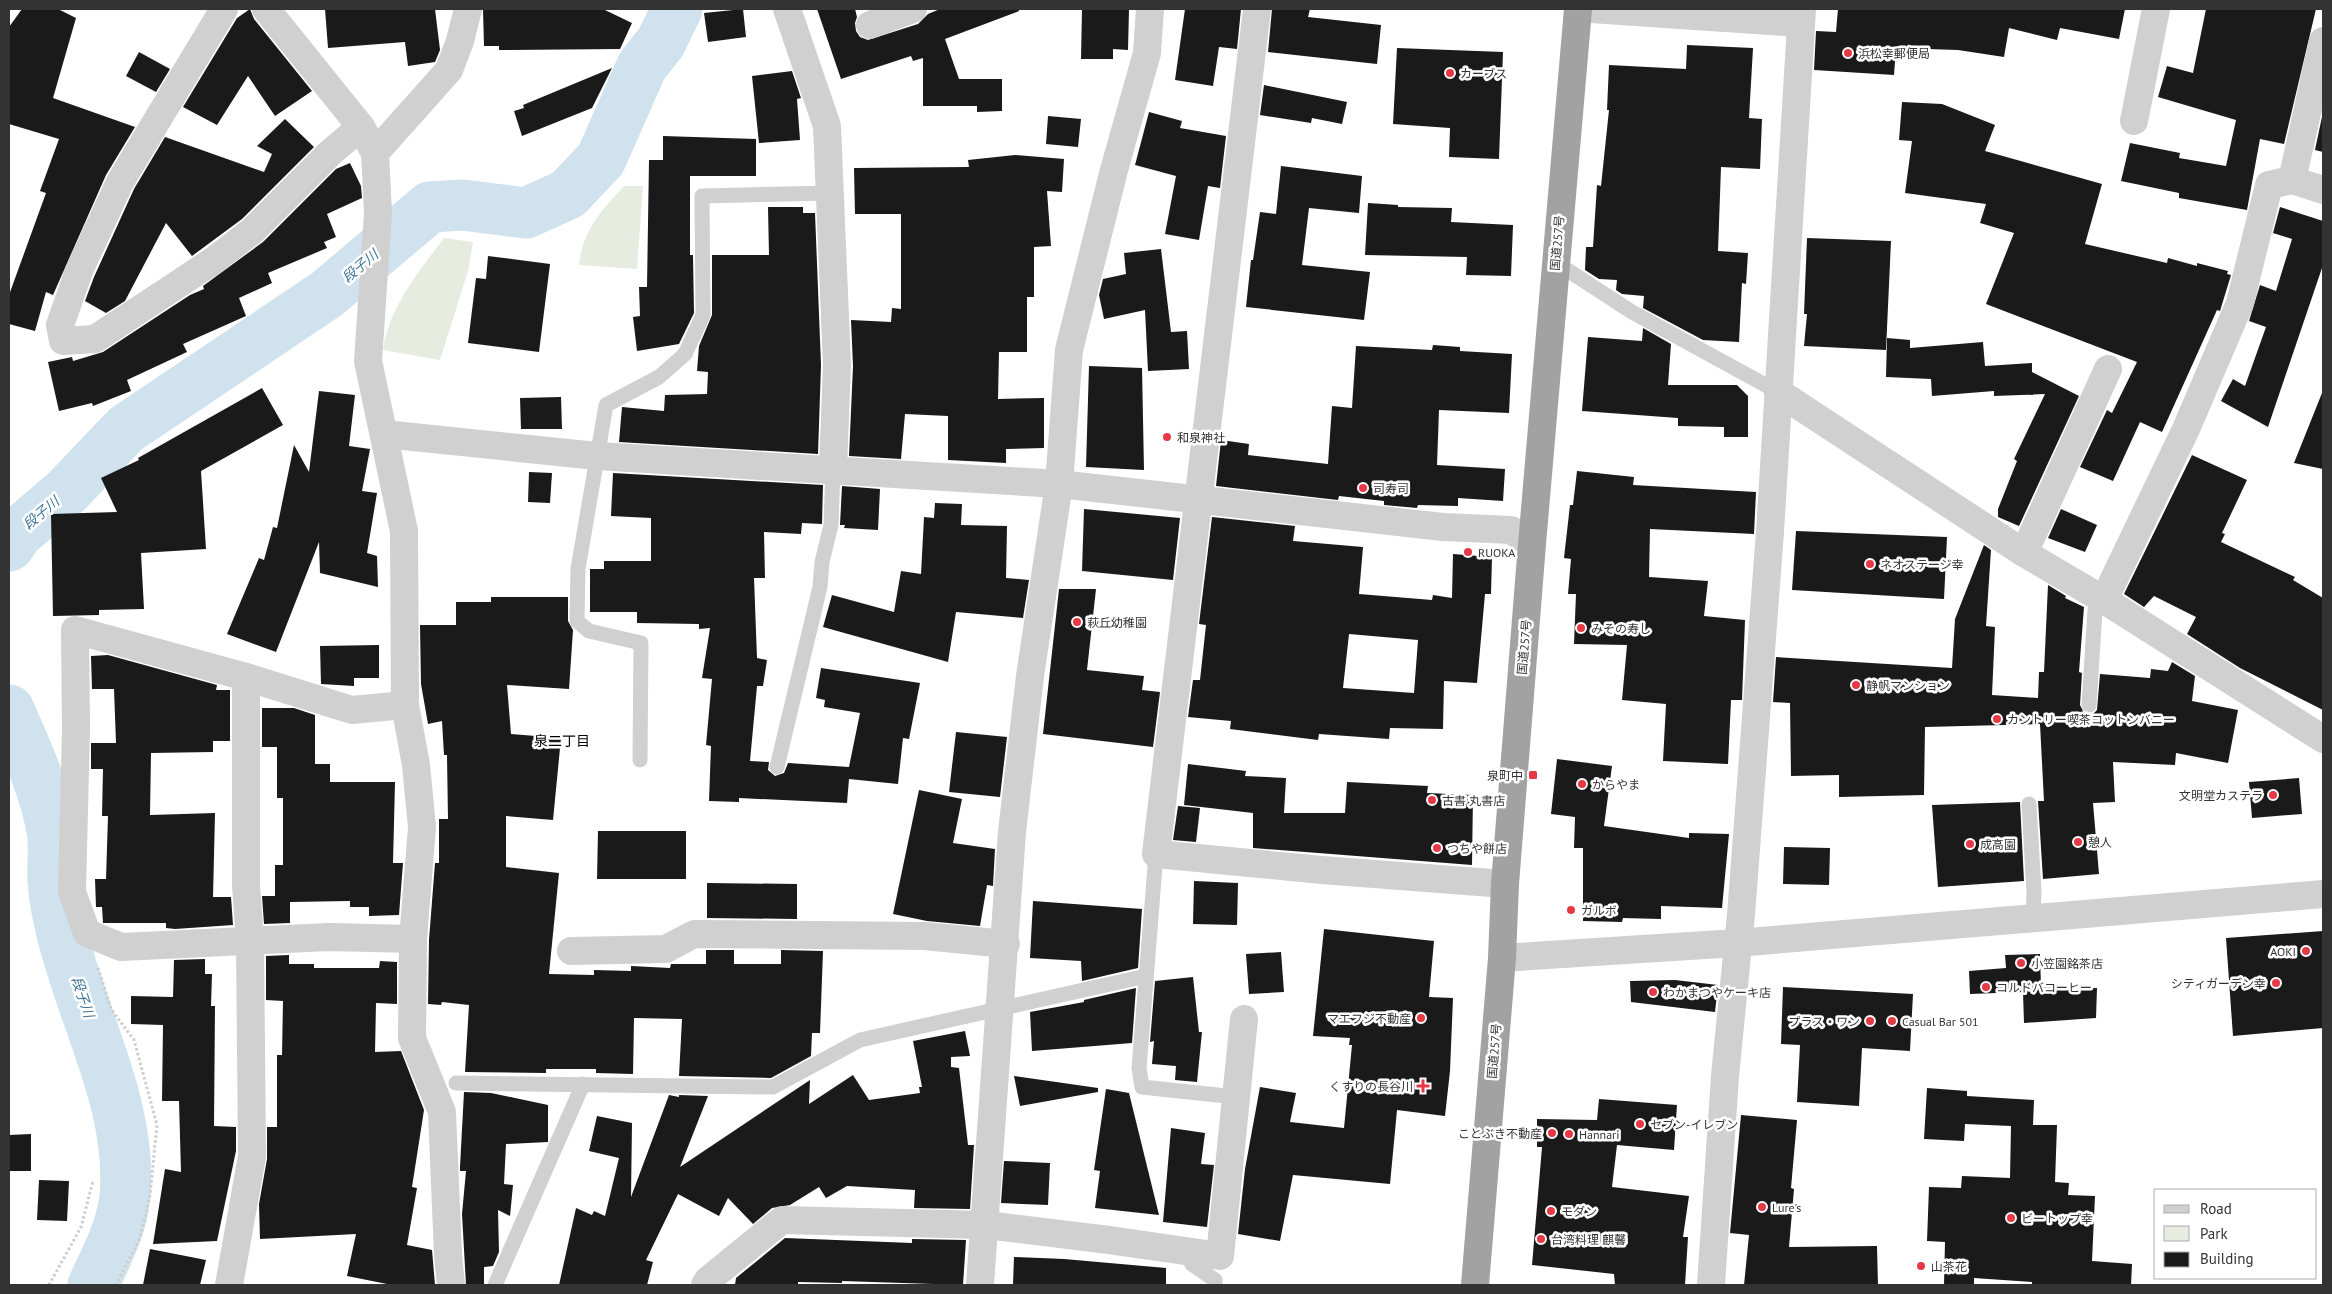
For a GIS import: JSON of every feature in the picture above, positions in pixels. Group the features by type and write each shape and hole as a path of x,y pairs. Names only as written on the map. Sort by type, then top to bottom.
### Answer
{"highway":[{"name":"国道257号","path":"1475,1285 1502,958 1505,884 1532,544 1578,9"}],"street":[{"path":"224,9 120,182 76,280 60,325 63,341 95,339 213,261 252,231 332,152 361,127"},
{"path":"266,9 361,127 375,153 378,213 368,361 404,531 405,705 416,765 422,827 413,939 412,1038 442,1112 451,1285"},
{"path":"375,153 449,70 460,41 468,9"},
{"path":"788,9 827,126 837,365 833,469"},
{"path":"870,25 913,9"},
{"path":"980,1285 1017,793 1030,676 1058,484 1069,350 1114,170 1147,53 1150,9"},
{"path":"1257,9 1156,854 1322,870 1505,884"},
{"path":"1591,9 1804,13 1741,916 1725,1076 1711,1285"},
{"path":"2134,121 2156,9"},
{"path":"2292,180 2323,41"},
{"path":"2104,600 2186,429 2240,303 2269,185 2292,180 2323,190"},
{"path":"2024,554 2108,369"},
{"path":"1778,392 2024,554 2104,600 2323,739"},
{"path":"384,434 597,456 1058,484 1443,527 1511,530 1532,544"},
{"path":"405,705 352,710 75,630 76,728 72,892 87,933 121,947 329,937 413,939"},
{"path":"229,1285 252,1156 250,941 246,885 246,678"},
{"path":"1502,958 1737,943 2033,920 2323,894"},
{"path":"572,951 666,949 694,934 924,936 1006,944"},
{"path":"705,1285 708,1280 782,1220 986,1225 1220,1256 1244,1019"}],"lane":[{"path":"640,760 640,643 589,631 577,621 578,569 606,405 659,377 685,354 703,315 702,196 831,193"},
{"path":"1555,262 1632,312 1778,392"},
{"path":"777,767 820,587 822,562 831,525 833,469"},
{"path":"2089,705 2095,610 2104,600"},
{"path":"2029,804 2034,892 2033,920"},
{"path":"1156,854 1139,1068 1142,1087 1236,1096"},
{"path":"456,1083 774,1086 860,1040 1146,976"},
{"path":"495,1285 583,1084"},
{"path":"1184,1251 1192,1264 1215,1280 1215,1285"}],"path":[{"path":"87,933 112,1009 134,1040 157,1125 150,1195 140,1238 116,1285"},
{"path":"49,1285 81,1227 93,1181"}],"green space":[{"path":"624,186 643,186 637,269 579,265 584,241 594,222"},
{"path":"444,238 473,242 468,271 440,360 383,350 391,319 398,305 415,277"}],"building":[{"path":"22,9 58,9 76,18 53,98 135,127 106,175 53,295 46,292 35,331 9,324 9,295 46,193 40,191 59,139 9,124 9,27"},
{"path":"250,9 254,19 312,91 275,116 248,76 217,125 183,107 237,18"},
{"path":"325,9 435,9 440,50 435,62 408,66 405,42 328,48"},
{"path":"483,9 605,10 632,23 620,49 499,50 499,46 484,46"},
{"path":"743,9 746,37 708,42 704,13"},
{"path":"817,9 855,9 857,17 855,23 856,31 860,37 868,40 918,24 928,14 940,9 1019,9 1019,11 945,39 959,79 1002,79 1002,111 977,112 977,106 923,106 923,58 913,61 911,56 841,79"},
{"path":"1082,9 1129,9 1128,50 1113,49 1113,59 1081,59"},
{"path":"1185,9 1241,9 1237,49 1219,47 1213,86 1175,80"},
{"path":"1272,9 1310,9 1308,17 1381,25 1377,64 1268,52"},
{"path":"1838,9 2125,9 2119,39 2060,28 2057,40 2009,28 2004,57 1958,50 1896,48 1894,75 1814,70 1816,31 1836,32"},
{"path":"2206,9 2316,9 2284,144 2260,139 2247,210 2179,198 2179,193 2121,181 2130,143 2180,153 2179,158 2226,166 2236,120 2158,97 2167,66 2193,73"},
{"path":"1687,45 1753,48 1749,118 1762,119 1760,169 1721,167 1718,251 1748,253 1746,284 1742,283 1739,342 1703,340 1643,308 1644,296 1622,294 1616,290 1617,280 1599,279 1585,270 1586,247 1593,247 1597,185 1601,186 1609,110 1607,110 1609,65 1686,69"},
{"path":"1397,48 1503,52 1499,159 1449,157 1450,128 1393,124"},
{"path":"139,52 170,69 156,92 126,76"},
{"path":"612,68 592,108 522,136 514,111 524,108 523,105"},
{"path":"792,71 801,98 797,99 800,140 759,143 752,76"},
{"path":"1264,85 1347,102 1342,124 1312,118 1311,123 1260,115"},
{"path":"1902,102 1942,104 1995,125 1985,151 2102,184 2085,244 2167,263 2168,258 2197,266 2197,263 2228,271 2227,274 2231,275 2220,311 2217,310 2162,432 2140,422 2113,481 2080,467 2107,410 2112,413 2137,362 1986,304 2014,233 1980,223 1986,204 1905,193 1912,141 1899,140"},
{"path":"1149,112 1182,121 1180,128 1226,136 1220,188 1208,186 1199,240 1165,234 1176,176 1135,165"},
{"path":"2323,112 2323,152 2315,150"},
{"path":"1048,116 1081,119 1078,147 1046,144"},
{"path":"285,119 314,147 242,219 192,256 166,223 125,301 106,313 85,301 134,189 165,137 264,172 272,154 257,146"},
{"path":"663,136 756,139 756,176 690,176 690,255 693,255 694,313 679,344 637,351 633,317 640,316 639,287 647,287 649,160 663,160"},
{"path":"1015,155 1064,159 1062,192 1047,191 1051,246 1034,247 1034,297 1027,297 1027,352 999,352 998,399 1044,398 1044,448 1006,449 1006,463 948,460 948,416 905,414 901,459 849,456 853,366 851,320 891,322 892,308 901,309 901,214 855,214 854,168 969,167 968,160"},
{"path":"350,163 361,186 362,198 327,214 336,237 324,242 327,248 268,273 272,283 239,298 246,316 183,344 187,352 127,380 131,391 93,406 92,403 59,411 48,362 72,357 73,361 103,352 190,295 204,289 203,286 263,242 336,169"},
{"path":"1281,166 1362,176 1359,213 1309,208 1302,265 1370,272 1364,320 1246,307 1251,260 1253,260 1260,212 1276,214"},
{"path":"1368,203 1398,205 1398,207 1452,208 1451,222 1513,225 1511,276 1466,275 1467,257 1365,255"},
{"path":"768,207 803,207 803,213 815,213 821,365 818,454 619,442 622,407 664,411 665,395 707,394 708,372 697,371 699,346 712,315 712,255 769,255"},
{"path":"2280,207 2323,221 2323,265 2268,427 2221,401 2233,379 2245,386 2266,327 2249,321 2260,285 2276,291 2292,239 2273,233"},
{"path":"1807,238 1891,241 1886,350 1804,346 1807,314 1804,314"},
{"path":"1161,249 1171,332 1187,331 1189,369 1148,371 1145,310 1104,319 1099,295 1103,279 1126,274 1124,253"},
{"path":"488,256 550,264 539,352 468,343 476,278 486,279"},
{"path":"1643,328 1671,344 1668,385 1737,385 1748,396 1748,437 1724,437 1724,427 1678,426 1678,418 1582,411 1588,337 1642,341"},
{"path":"1887,338 1910,340 1910,348 1983,342 1985,366 2032,363 2032,372 2079,396 2019,526 1998,517 1998,509 2017,461 2014,459 2045,394 1994,396 1994,391 1932,396 1931,379 1886,377"},
{"path":"1433,345 1460,347 1460,351 1512,354 1509,413 1439,410 1437,465 1505,469 1503,501 1458,498 1458,506 1418,505 1417,508 1384,505 1384,501 1339,496 1338,500 1216,486 1221,440 1249,444 1248,455 1328,464 1332,406 1352,408 1356,346 1432,350"},
{"path":"1089,366 1142,368 1144,470 1086,467"},
{"path":"262,388 283,425 201,471 206,549 141,553 144,609 99,610 99,615 53,616 51,514 117,512 101,478 139,460 138,458"},
{"path":"319,391 355,395 349,446 370,449 362,491 377,493 367,553 377,556 378,587 320,573 319,542 276,652 227,634 259,558 264,560 273,527 277,528 294,445 309,472"},
{"path":"2323,393 2323,469 2294,463"},
{"path":"561,397 562,429 521,429 520,398"},
{"path":"2192,455 2247,480 2222,533 2225,534 2221,542 2295,577 2293,580 2323,598 2323,710 2240,668 2187,634 2196,617 2154,596 2144,607 2124,594"},
{"path":"1577,471 1634,477 1633,485 1756,492 1754,534 1650,529 1649,577 1708,581 1704,616 1745,620 1742,700 1731,700 1728,764 1663,761 1666,704 1622,700 1627,645 1574,644 1576,594 1568,594 1571,559 1564,558 1570,505 1573,505"},
{"path":"529,472 552,473 550,503 528,502"},
{"path":"613,473 823,485 822,524 802,523 801,534 764,532 765,578 754,578 757,658 767,660 763,686 757,686 750,761 769,762 768,770 775,776 784,773 788,763 849,767 860,713 824,707 825,700 816,698 821,668 920,683 909,739 903,738 898,784 849,779 847,803 739,798 739,802 709,801 711,746 706,745 712,679 702,678 710,628 699,629 699,624 637,623 637,612 590,612 590,569 604,569 604,561 651,561 651,518 611,516"},
{"path":"842,486 880,489 878,530 844,528 845,525 840,525"},
{"path":"935,503 962,504 961,525 1007,526 1006,578 1029,580 1023,618 956,612 948,662 823,627 832,595 894,612 901,571 921,574 924,517 934,518"},
{"path":"1084,509 1180,518 1173,580 1082,571"},
{"path":"2061,509 2097,525 2085,552 2048,538"},
{"path":"1212,517 1295,526 1293,541 1363,547 1359,594 1432,600 1433,595 1452,598 1453,554 1492,557 1491,594 1485,594 1477,683 1444,681 1443,729 1390,728 1389,739 1319,734 1318,740 1230,729 1231,721 1188,717 1193,680 1200,680 1206,625 1199,624","holes":["1349,634 1418,640 1414,693 1343,688"]},
{"name":"ネオステージ幸","path":"1796,531 1947,537 1944,599 1792,590"},
{"path":"1984,545 1991,550 1986,626 1995,627 1992,695 2038,698 2039,672 2044,672 2048,585 2066,596 2065,598 2084,607 2079,672 2082,673 2080,705 2084,713 2093,714 2097,710 2100,674 2150,678 2151,669 2168,671 2172,662 2195,676 2192,701 2238,710 2228,763 2176,753 2175,765 2113,762 2115,802 2093,803 2099,874 2043,879 2038,801 2044,801 2040,724 1925,727 1924,795 1839,797 1839,775 1791,776 1790,703 1773,702 1776,657 1952,668 1955,619"},
{"path":"1059,589 1096,589 1087,670 1144,676 1142,690 1160,692 1153,747 1043,734"},
{"path":"491,597 568,597 568,621 573,630 569,689 507,685 511,734 561,738 553,820 506,816 506,867 559,873 549,974 594,975 594,970 631,971 631,966 670,968 671,964 706,964 706,950 734,950 734,964 781,964 781,950 823,951 820,1033 812,1033 811,1056 771,1078 679,1076 682,1019 634,1018 633,1074 596,1073 596,1069 546,1069 546,1073 465,1072 469,1005 442,1002 441,1005 428,1004 429,940 435,863 439,863 439,819 448,819 447,755 444,755 442,721 428,724 421,684 420,625 456,625 456,602 491,602"},
{"path":"379,645 379,678 354,678 354,686 321,684 320,646"},
{"path":"108,655 217,685 216,690 230,690 230,741 213,741 213,752 151,753 150,815 215,813 213,897 231,897 233,925 175,929 166,928 166,923 103,923 102,907 96,907 95,879 106,879 108,816 102,816 103,769 91,769 91,743 116,743 114,689 92,689 91,656"},
{"path":"262,708 294,708 315,715 315,764 330,764 330,782 395,782 393,863 403,863 399,915 369,916 369,907 350,907 350,901 290,902 290,923 264,924 262,896 275,896 275,865 283,865 283,798 277,798 277,747 262,747"},
{"path":"956,732 1007,737 1000,797 949,792"},
{"path":"1557,759 1612,766 1604,826 1689,838 1689,833 1729,834 1722,908 1661,906 1661,919 1623,918 1622,922 1583,921 1583,848 1574,848 1575,817 1551,814"},
{"path":"1188,764 1246,771 1245,776 1286,778 1284,813 1345,813 1347,782 1428,786 1427,793 1473,795 1472,865 1253,848 1253,813 1184,805"},
{"path":"2299,778 2302,814 2252,818 2249,782"},
{"path":"919,790 962,799 953,843 995,849 993,886 987,885 980,926 927,921 893,914"},
{"name":"成高園","path":"2020,802 2024,881 1938,887 1932,805"},
{"path":"1178,806 1200,808 1196,842 1173,840"},
{"path":"598,831 686,831 686,879 597,879"},
{"path":"1784,847 1830,848 1829,885 1783,884"},
{"path":"1194,881 1238,883 1237,925 1193,924"},
{"path":"707,883 797,884 797,919 707,918"},
{"path":"1033,901 1142,909 1138,968 1082,981 1081,961 1030,958"},
{"path":"1324,929 1434,941 1429,997 1453,998 1450,1071 1445,1116 1397,1110 1390,1184 1293,1175 1280,1241 1238,1234 1245,1169 1260,1087 1296,1093 1290,1122 1344,1128 1352,1045 1349,1045 1350,1038 1313,1036"},
{"name":"シティガーデン幸","path":"2323,931 2323,1028 2233,1036 2226,938"},
{"path":"1281,952 1284,992 1249,994 1246,954"},
{"path":"2040,954 2041,988 2052,987 2052,990 2097,988 2096,1018 2024,1023 2023,992 1970,994 1969,971 2006,968 2005,955"},
{"path":"289,955 289,964 314,964 314,968 379,968 380,961 397,962 397,1004 376,1003 375,1052 401,1051 424,1110 412,1187 417,1188 407,1245 432,1250 435,1285 392,1285 347,1276 356,1234 260,1239 259,1204 267,1159 267,1127 277,1127 277,1055 282,1055 283,1001 266,1000 266,956"},
{"path":"205,959 205,974 212,974 211,1006 215,1006 214,1126 236,1127 236,1151 217,1241 153,1244 165,1169 181,1172 179,1101 162,1101 163,1025 131,1024 131,996 173,997 174,960"},
{"path":"1193,977 1199,1032 1202,1032 1197,1082 1175,1080 1176,1066 1152,1064 1154,1041 1150,1042 1155,981"},
{"path":"1675,980 1718,985 1715,1012 1631,1002 1630,981"},
{"path":"1783,987 1913,994 1910,1051 1862,1048 1859,1106 1797,1102 1800,1045 1781,1044"},
{"path":"1136,988 1132,1043 1032,1051 1030,1012 1084,1002 1084,1000"},
{"path":"965,1031 970,1056 951,1057 951,1067 959,1068 968,1145 974,1145 970,1209 914,1208 915,1190 847,1186 826,1198 819,1187 790,1205 772,1208 753,1224 728,1198 719,1216 678,1194 646,1260 653,1262 647,1285 559,1285 576,1208 592,1215 594,1211 605,1216 619,1158 589,1151 597,1116 632,1123 631,1197 669,1095 679,1097 679,1095 708,1096 680,1167 810,1080 809,1104 853,1075 869,1100 920,1093 919,1087 922,1087 913,1041"},
{"path":"1014,1076 1098,1088 1098,1092 1020,1106"},
{"path":"1927,1088 1967,1091 1967,1096 2034,1100 2033,1125 2057,1125 2055,1182 2069,1183 2068,1195 2095,1196 2092,1261 2132,1264 2131,1285 2032,1285 2032,1282 1974,1278 1974,1285 1944,1285 1945,1242 1927,1241 1929,1187 1961,1188 1962,1176 2010,1178 2011,1126 1965,1124 1964,1141 1924,1139"},
{"path":"1106,1089 1129,1093 1159,1215 1095,1208 1100,1171 1094,1170"},
{"path":"464,1092 491,1093 548,1105 548,1142 506,1144 504,1184 513,1185 510,1216 498,1210 499,1252 493,1266 484,1267 484,1285 466,1285 462,1214 466,1171 460,1171"},
{"path":"1599,1099 1677,1105 1674,1150 1617,1145 1612,1187 1689,1196 1683,1237 1688,1237 1685,1285 1615,1285 1614,1274 1532,1265 1542,1147 1537,1147 1537,1119 1597,1120"},
{"path":"1741,1115 1797,1120 1791,1188 1794,1189 1789,1247 1877,1246 1878,1285 1744,1285 1749,1235 1730,1233"},
{"path":"1171,1128 1205,1133 1201,1164 1214,1165 1207,1227 1163,1222"},
{"path":"31,1134 31,1171 9,1171 9,1135"},
{"path":"1004,1161 1050,1163 1048,1205 1001,1203"},
{"path":"39,1180 69,1181 67,1221 37,1220"},
{"path":"785,1238 912,1243 912,1239 966,1240 963,1285 842,1281 842,1283 798,1282 798,1285 735,1285 736,1278"},
{"path":"150,1249 206,1260 200,1285 143,1285"},
{"path":"1014,1257 1064,1259 1166,1268 1166,1285 1013,1285"}],"waterway":[{"name":"段子川","path":"9,546 17,534 66,492 126,429 327,294 430,207 462,205 526,213 568,194 601,159 642,66 661,42 677,9"},
{"name":"段子川","path":"9,710 45,800 53,837 53,886 60,923 70,962 114,1094 121,1128 125,1162 123,1208 113,1242 93,1285"}],"place":[{"name":"浜松幸郵便局","path":"1848,53"},
{"name":"カーブス","path":"1450,73"},
{"name":"和泉神社","path":"1167,437"},
{"name":"司寿司","path":"1363,488"},
{"name":"RUOKA","path":"1468,552"},
{"name":"ネオステージ幸","path":"1870,564"},
{"name":"萩丘幼稚園","path":"1077,622"},
{"name":"みその寿し","path":"1581,628"},
{"name":"静帆マンション","path":"1856,685"},
{"name":"カントリー喫茶コットンバニー","path":"1997,719"},
{"name":"泉町中","path":"1533,775"},
{"name":"からやま","path":"1582,784"},
{"name":"文明堂カステラ","path":"2273,795"},
{"name":"古書 丸書店","path":"1432,800"},
{"name":"憩人","path":"2078,842"},
{"name":"成高園","path":"1970,844"},
{"name":"つちや餅店","path":"1437,848"},
{"name":"ガルボ","path":"1571,910"},
{"name":"AOKI","path":"2306,951"},
{"name":"小笠園銘茶店","path":"2021,963"},
{"name":"シティガーデン幸","path":"2276,983"},
{"name":"コルドバコーヒー","path":"1986,987"},
{"name":"わかまつやケーキ店","path":"1653,992"},
{"name":"マエフジ不動産","path":"1421,1018"},
{"name":"プラス・ワン","path":"1870,1021"},
{"name":"Casual Bar 501","path":"1892,1021"},
{"name":"くすりの長谷川","path":"1423,1086"},
{"name":"セブン-イレブン","path":"1640,1124"},
{"name":"ことぶき不動産","path":"1552,1133"},
{"name":"Hannari","path":"1569,1134"},
{"name":"Lure's","path":"1762,1207"},
{"name":"モダン","path":"1551,1211"},
{"name":"ビートップ幸","path":"2011,1218"},
{"name":"台湾料理 麒馨","path":"1541,1239"},
{"name":"山茶花","path":"1921,1266"}],"district":[{"name":"泉二丁目","path":"562,741"}]}
